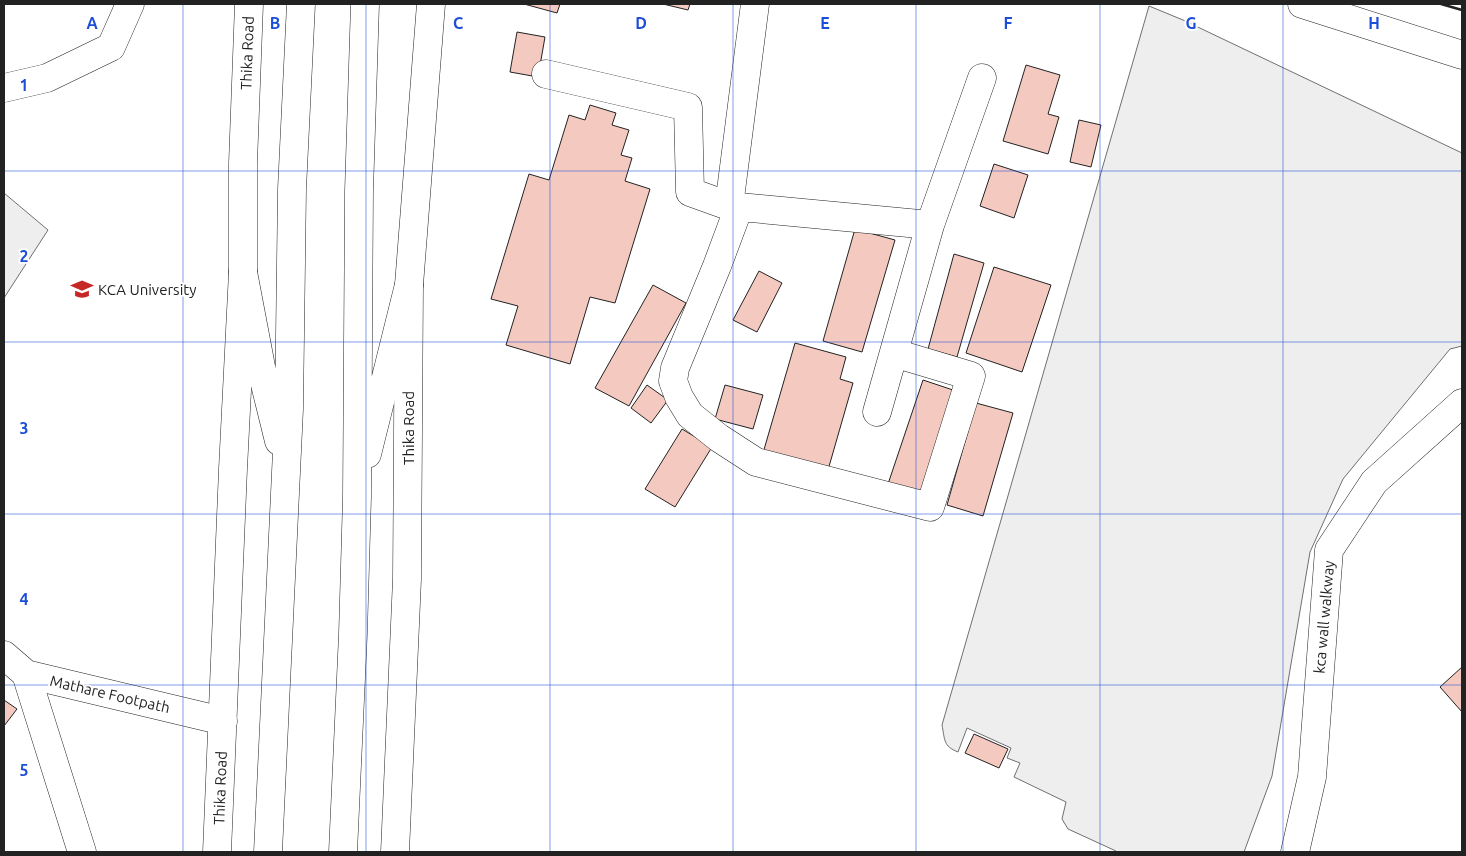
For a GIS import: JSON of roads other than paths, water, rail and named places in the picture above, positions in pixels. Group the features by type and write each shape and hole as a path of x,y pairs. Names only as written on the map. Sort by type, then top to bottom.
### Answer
{"main road":[{"path":"4,88 47,78 111,47 130,4"},
{"name":"Thika Road","path":"217,852 243,272 243,163 249,4"},
{"path":"268,852 290,409 292,189 301,4"},
{"path":"343,852 357,497 359,191 364,4"},
{"name":"Thika Road","path":"395,852 407,579 409,285 431,4"},
{"path":"755,4 734,206 718,266 675,368 674,381 679,397 690,414 719,438 756,462 930,507 970,376 894,353"},
{"path":"1302,4 1462,55"},
{"path":"546,74 688,107 690,192 734,206 930,225"},
{"path":"877,412 930,225 982,78"},
{"path":"243,272 262,372 287,472"},
{"path":"357,497 409,285"},
{"name":"kca wall walkway","path":"1295,852 1312,776 1329,550 1374,482 1462,403"},
{"name":"Mathare Footpath","path":"4,655 26,674 223,721"},
{"path":"26,674 82,852"}],"place":[{"name":"KCA University","path":"82,289"}]}
